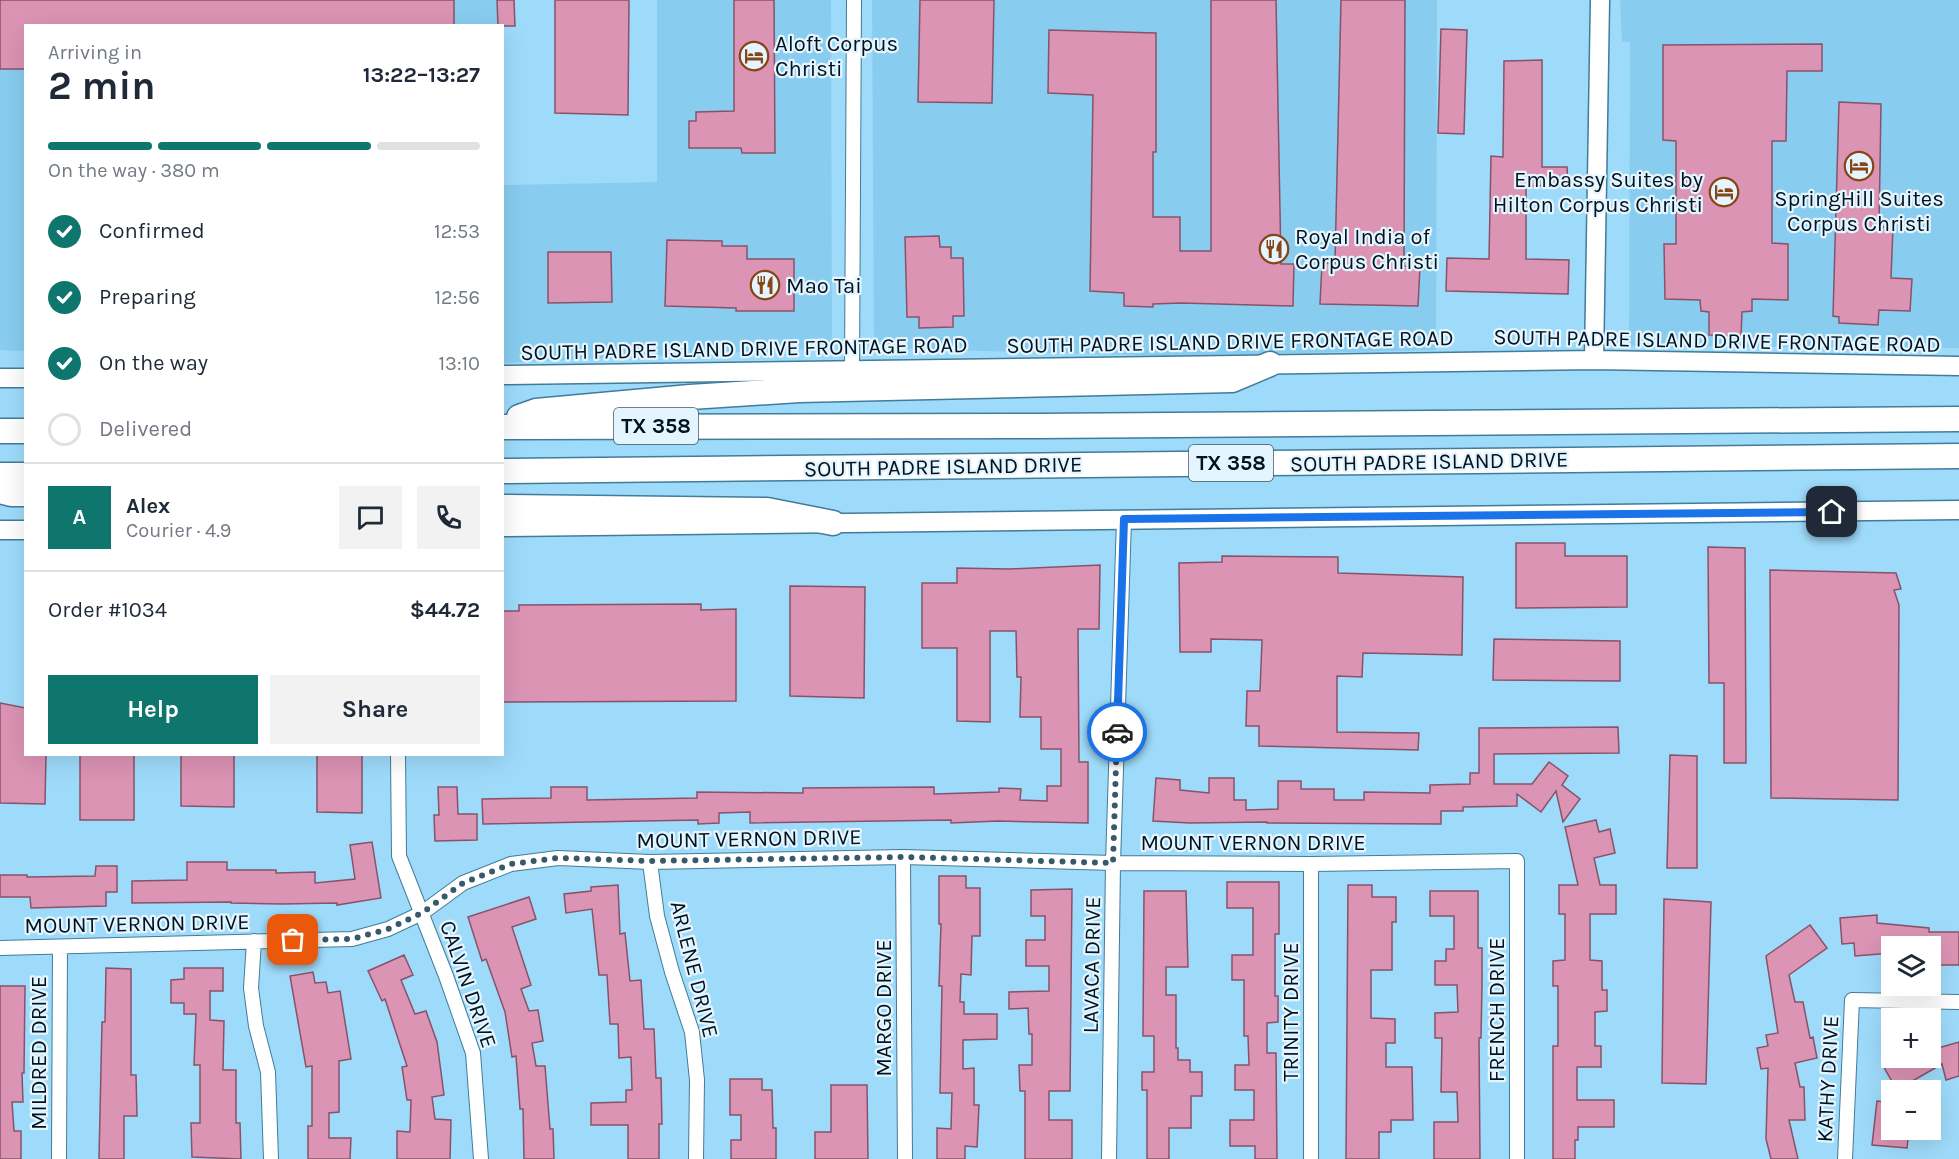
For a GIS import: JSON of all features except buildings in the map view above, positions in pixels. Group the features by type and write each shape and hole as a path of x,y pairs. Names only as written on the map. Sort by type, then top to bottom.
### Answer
{"highway":[{"path":"504,424 536,411 799,390 1232,380 1270,364"},
{"name":"SOUTH PADRE ISLAND DRIVE","path":"504,425 1038,426 1959,419"},
{"path":"0,431 24,431"},
{"name":"SOUTH PADRE ISLAND DRIVE","path":"504,471 1959,456"},
{"path":"0,476 24,475"},
{"path":"0,491 24,494"},
{"path":"504,507 767,510 833,523"}],"main road":[{"path":"1594,360 1600,0"},
{"name":"SOUTH PADRE ISLAND DRIVE FRONTAGE ROAD","path":"504,375 1594,360 1959,366"},
{"path":"0,378 24,378"},
{"path":"504,527 1959,510"},
{"path":"0,530 24,530"}],"street":[{"path":"852,370 854,0"},
{"name":"LAVACA DRIVE","path":"1109,1159 1113,863 1124,519"},
{"name":"CALVIN DRIVE","path":"398,756 399,856 473,1053 481,1159"},
{"name":"MOUNT VERNON DRIVE","path":"0,948 352,939 388,929 422,913 463,883 511,864 558,858 650,861 903,857 1113,863 1311,864 1517,861"},
{"name":"MARGO DRIVE","path":"903,857 905,1159"},
{"name":"ARLENE DRIVE","path":"650,861 657,916 672,972 692,1032 697,1080 696,1159"},
{"name":"FRENCH DRIVE","path":"1517,861 1517,1159"},
{"name":"TRINITY DRIVE","path":"1311,864 1311,1159"},
{"path":"254,941 251,988 256,1026 268,1072 271,1159"},
{"name":"MILDRED DRIVE","path":"59,1159 60,947"},
{"name":"KATHY DRIVE","path":"1845,1159 1852,1000 1959,1002"}],"shaded area":[{"path":"0,0 498,0 497,24 24,24 24,351 0,350"},
{"path":"657,0 831,0 832,348 504,363 504,185 657,182"},
{"path":"872,0 1437,0 1436,350 1165,356 874,348"},
{"path":"1620,0 1959,0 1959,348 1629,346 1630,42 1622,42"}],"way so far":[{"path":"293,940 352,939 388,929 422,913 463,883 511,864 558,858 650,861 903,857 1113,863 1117,732"}],"place":[{"name":"Aloft Corpus Christi","path":"754,56"},
{"name":"SpringHill Suites Corpus Christi","path":"1859,166"},
{"name":"Embassy Suites by Hilton Corpus Christi","path":"1724,192"},
{"name":"Royal India of Corpus Christi","path":"1274,249"},
{"name":"Mao Tai","path":"765,285"}],"route":[{"path":"1117,732 1124,519 1832,512"}]}
